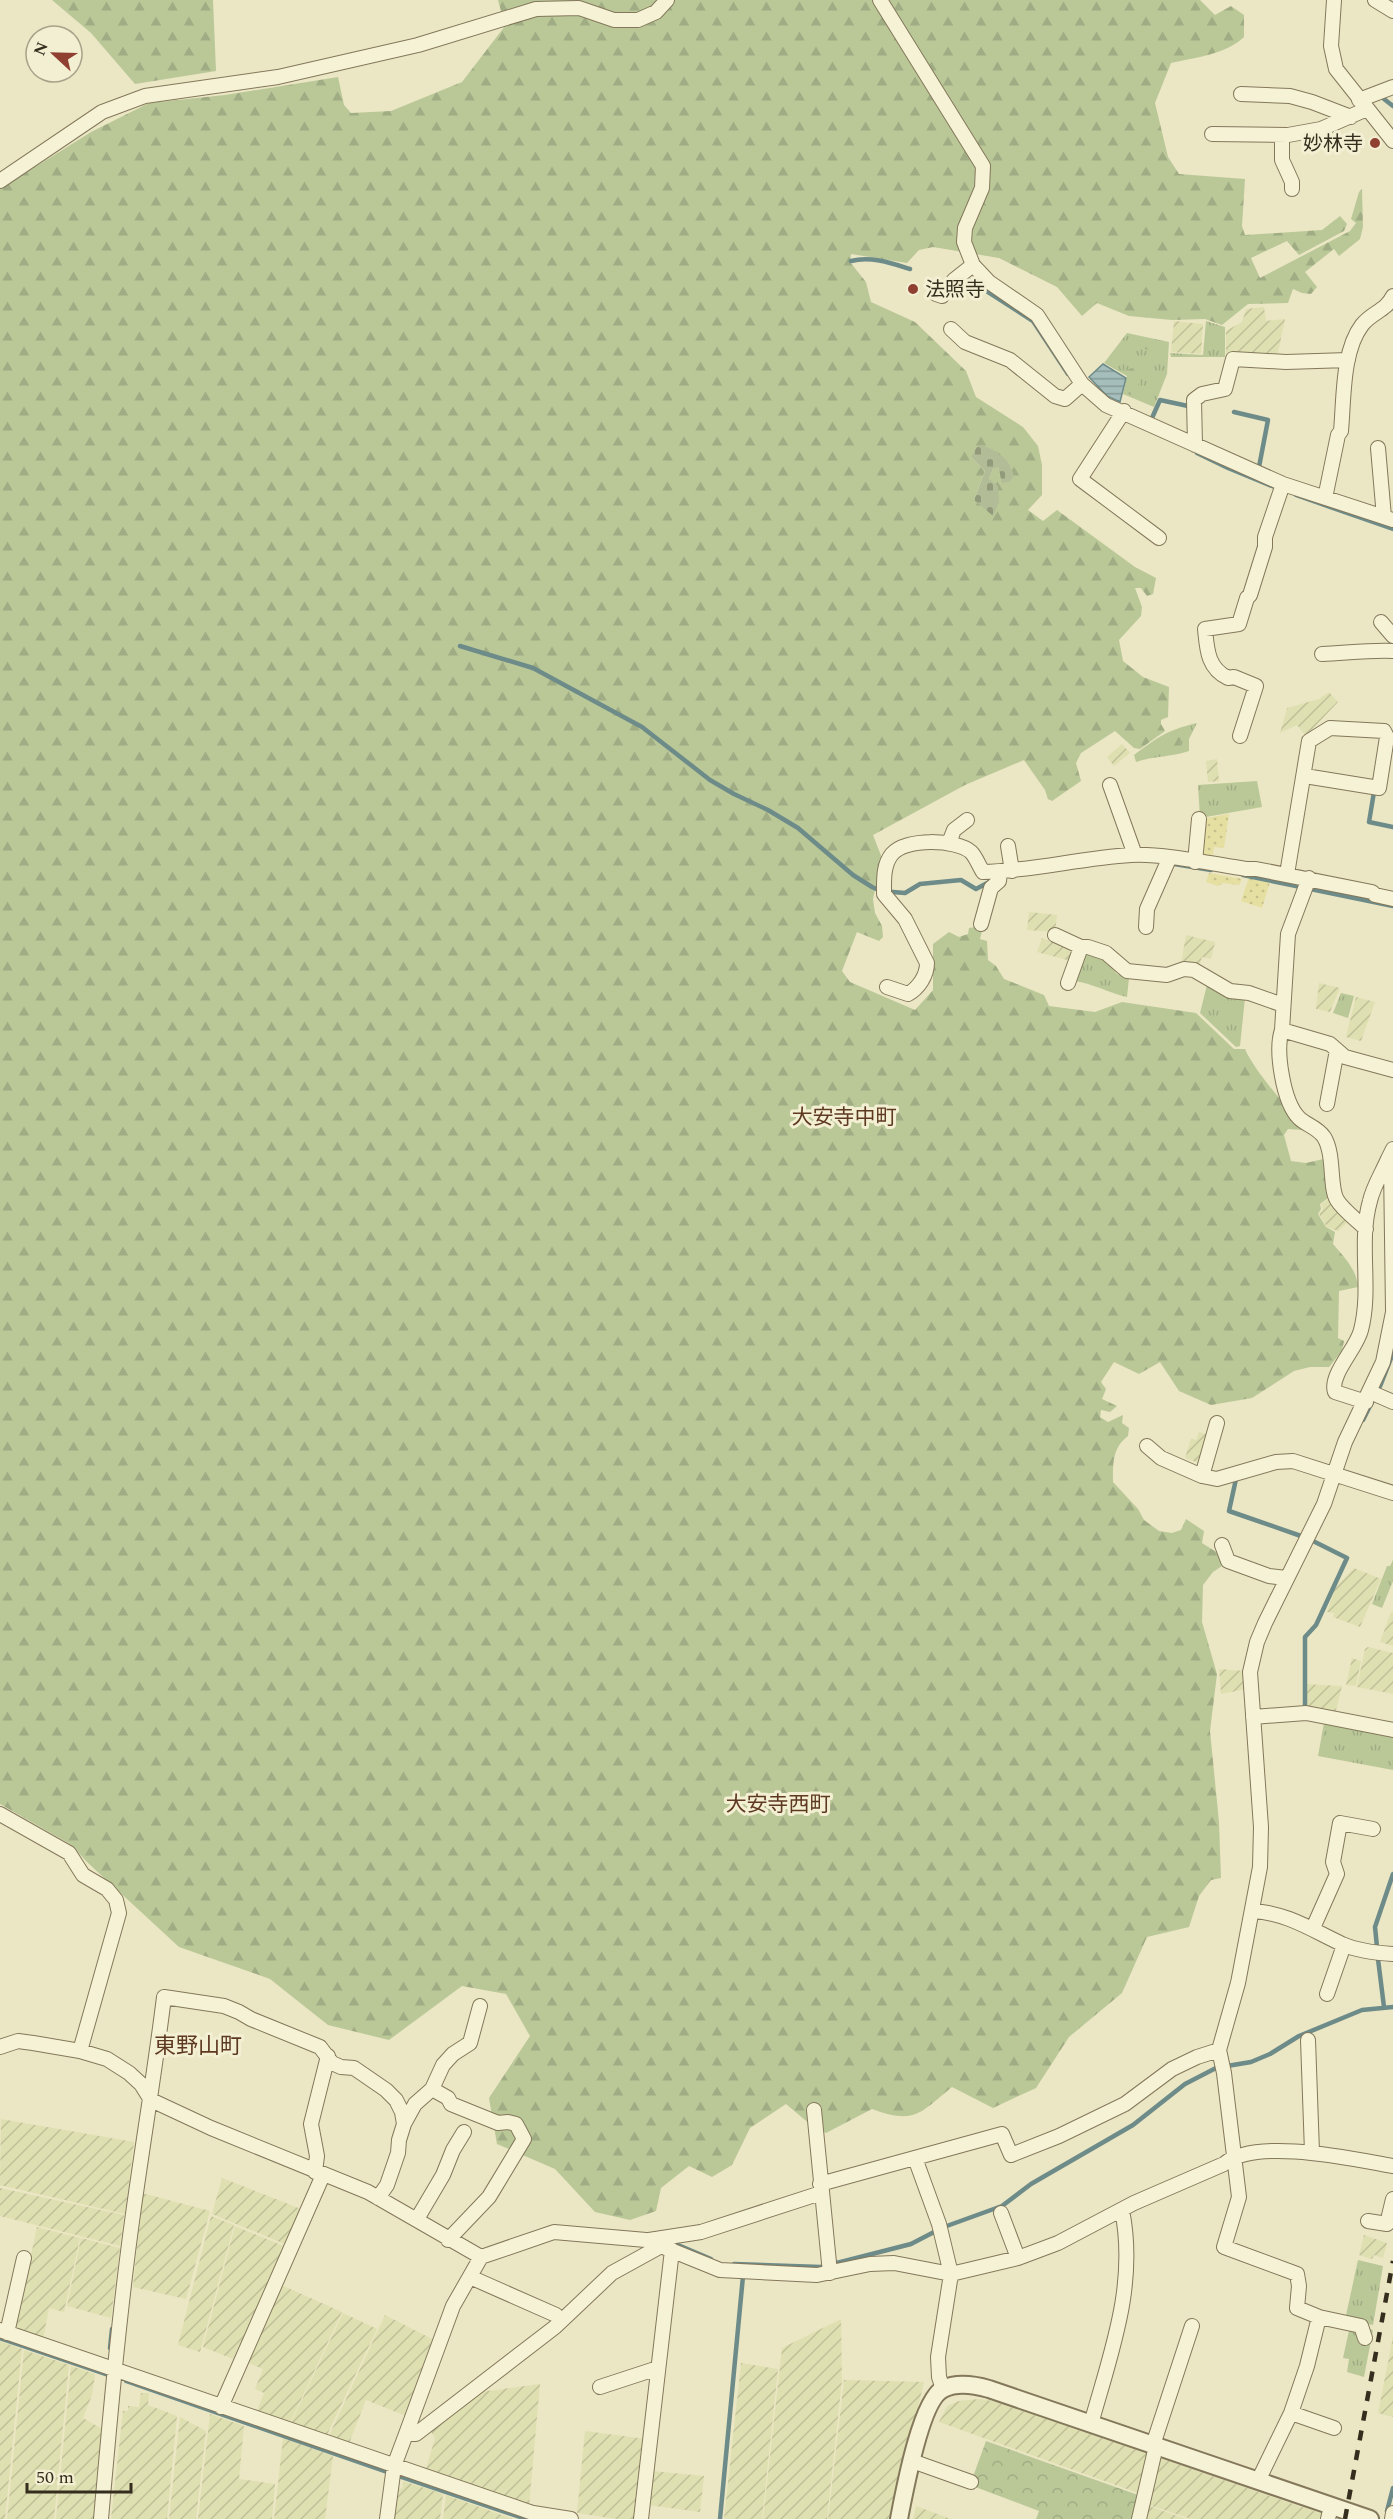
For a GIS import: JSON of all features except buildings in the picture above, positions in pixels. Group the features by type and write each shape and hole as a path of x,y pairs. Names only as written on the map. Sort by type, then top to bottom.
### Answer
{"street":[{"path":"0,181 102,112 145,96 278,76 395,51 536,9 579,8 614,20 638,20 656,12 667,0"},
{"path":"880,0 983,166 982,188 965,228 964,242 973,265 989,282 1036,315 1082,384 1106,405 1124,411 1282,488 1325,498 1389,519 1387,467 1378,448"},
{"path":"1334,0 1330,46 1336,69 1393,141"},
{"path":"1375,0 1393,11"},
{"path":"1212,135 1282,135 1321,129 1351,117 1363,104 1393,87"},
{"path":"1241,94 1290,96 1351,117"},
{"path":"1282,135 1282,159 1293,189"},
{"path":"936,294 942,296 954,280 973,265"},
{"path":"1325,498 1338,435 1341,431 1348,360 1362,324 1386,308 1393,296"},
{"path":"951,329 965,342 1010,360 1055,396 1065,399 1082,384"},
{"path":"1195,445 1194,400 1202,394 1225,389 1233,359 1286,362 1348,360"},
{"path":"1124,411 1080,479 1159,538"},
{"path":"1240,736 1256,686 1234,677 1228,678 1219,672 1208,657 1205,629 1239,624 1282,488"},
{"path":"1381,622 1393,636"},
{"path":"1322,654 1358,653 1369,650 1393,651"},
{"path":"1287,874 1309,741 1330,728 1384,731 1387,737 1379,788 1305,776"},
{"path":"1110,784 1135,855"},
{"path":"1195,862 1198,819"},
{"path":"949,843 954,830 968,820"},
{"path":"887,987 908,994 914,991 923,978 927,963 906,919 884,892 886,863 898,848 938,842 949,843 970,852 983,872 1003,875 1044,865 1135,855 1168,862 1195,862 1287,874 1306,884 1372,892 1375,895 1393,899"},
{"path":"981,924 991,888 1003,875 1008,846"},
{"path":"1146,927 1147,909 1168,862"},
{"path":"1306,884 1288,934 1282,1030 1278,1048 1281,1072 1293,1111 1299,1119 1314,1127 1324,1137 1329,1150 1335,1199 1366,1229"},
{"path":"1055,935 1081,947 1106,953 1127,970 1167,975 1184,969 1194,970 1230,991 1249,993 1283,1005"},
{"path":"1068,983 1081,947"},
{"path":"1282,1030 1330,1044 1345,1057 1393,1070"},
{"path":"1327,1104 1337,1050"},
{"path":"1392,1153 1370,1201 1366,1229 1365,1303 1361,1330 1356,1345 1333,1386 1335,1392 1372,1396 1393,1402"},
{"path":"1365,2338 1361,2326 1319,2317 1297,2308 1299,2286 1297,2274 1224,2247 1239,2197 1224,2073 1219,2050 1238,1983 1260,1867 1261,1827 1250,1672 1257,1642 1286,1578 1324,1504 1345,1442 1372,1396 1390,1354 1393,1311 1392,1153"},
{"path":"1202,1476 1217,1423"},
{"path":"1147,1446 1161,1458 1202,1476 1217,1479 1227,1478 1255,1468 1293,1461 1393,1493"},
{"path":"1222,1545 1228,1561 1269,1576 1286,1578"},
{"path":"1253,1717 1306,1713 1393,1730"},
{"path":"0,1814 69,1853 83,1875 107,1889 116,1900 119,1913 80,2051"},
{"path":"1312,1928 1337,1874 1333,1862 1340,1823 1373,1829"},
{"path":"1253,1911 1266,1912 1312,1928 1344,1945 1376,1953 1393,1954"},
{"path":"1327,1994 1344,1945"},
{"path":"101,2519 133,2215 164,1997 224,2006 320,2047 332,2063 360,2072 386,2090 396,2100 402,2112 404,2124"},
{"path":"378,2198 387,2185 398,2153 404,2124 415,2104 432,2089 443,2065 453,2054 470,2043 480,2006"},
{"path":"1308,2040 1312,2152"},
{"path":"0,2047 18,2041 80,2051 107,2059 141,2084 151,2100 378,2198 481,2257"},
{"path":"387,2519 394,2466 410,2434 453,2306 481,2257 554,2232 646,2240 701,2232 915,2158 1002,2134 1011,2155 1059,2136 1125,2104 1172,2069 1219,2050"},
{"path":"221,2407 319,2173 311,2124 328,2056"},
{"path":"432,2089 448,2098 451,2104 498,2123 516,2124 524,2139 489,2197 448,2240"},
{"path":"814,2110 830,2268"},
{"path":"417,2219 443,2175 453,2150 464,2132"},
{"path":"646,2240 720,2270 817,2275 830,2268 894,2263 951,2274 1018,2258 1058,2243 1122,2210 1224,2164 1233,2156 1279,2151 1312,2152 1393,2166"},
{"path":"915,2158 939,2224 951,2274 938,2357 939,2377 943,2389"},
{"path":"1368,2221 1387,2224 1393,2199"},
{"path":"1091,2424 1126,2291 1127,2238 1122,2210"},
{"path":"1001,2213 1018,2258"},
{"path":"641,2519 658,2368 666,2248"},
{"path":"410,2434 555,2327 612,2273 666,2248"},
{"path":"24,2259 4,2331 532,2514 571,2519"},
{"path":"470,2277 556,2315"},
{"path":"1258,2481 1291,2413 1307,2366 1319,2317"},
{"path":"1138,2519 1154,2446 1192,2326"},
{"path":"600,2387 658,2368"},
{"path":"899,2519 912,2461 932,2398 943,2389 957,2385 976,2386 1258,2481 1330,2513 1366,2518"},
{"path":"1291,2413 1334,2428"},
{"path":"912,2461 971,2482"},
{"path":"1392,2519 1393,2513"}],"green space":[{"path":"52,0 213,0 216,71 135,84 84,27 84,24 80,24"},
{"path":"498,0 1200,0 1215,15 1231,6 1244,15 1244,37 1219,52 1171,63 1155,103 1168,157 1179,174 1245,179 1242,226 1245,235 1322,230 1340,216 1347,224 1344,231 1299,255 1287,241 1251,258 1260,278 1350,231 1356,223 1351,219 1362,189 1363,227 1360,239 1339,256 1334,249 1305,272 1317,287 1311,294 1293,289 1288,303 1248,304 1222,325 1205,319 1172,320 1129,316 1097,303 1082,316 1057,287 999,258 933,247 919,250 907,263 851,254 850,262 866,282 871,302 915,322 966,371 976,397 1023,427 1038,446 1042,465 1042,495 1028,510 1043,521 1057,510 1135,567 1156,578 1153,594 1147,596 1141,588 1135,588 1142,607 1141,616 1119,640 1123,661 1143,677 1169,687 1168,717 1161,720 1165,731 1140,749 1134,748 1115,731 1081,753 1076,763 1081,781 1052,801 1048,799 1045,790 1024,760 965,785 873,835 882,858 873,899 875,913 882,926 883,937 879,941 857,932 842,971 850,982 915,1010 933,990 933,944 949,932 959,937 968,934 969,928 975,927 982,931 980,939 987,941 988,960 996,966 1004,979 1044,995 1049,1006 1095,1012 1122,1002 1196,1013 1234,1049 1245,1049 1272,1089 1305,1126 1303,1130 1288,1129 1284,1135 1291,1161 1306,1163 1328,1158 1332,1195 1320,1204 1321,1209 1318,1214 1326,1227 1335,1232 1333,1244 1353,1269 1358,1287 1339,1291 1338,1338 1344,1341 1342,1351 1329,1367 1310,1367 1294,1371 1252,1398 1211,1405 1179,1391 1160,1362 1139,1374 1114,1362 1101,1382 1106,1389 1102,1399 1117,1406 1110,1412 1101,1410 1100,1417 1108,1422 1123,1415 1122,1423 1129,1428 1128,1436 1119,1446 1114,1457 1113,1482 1138,1509 1144,1520 1159,1531 1172,1533 1181,1530 1186,1519 1204,1531 1202,1543 1221,1555 1222,1566 1213,1572 1203,1585 1202,1622 1217,1674 1210,1731 1219,1822 1221,1878 1211,1880 1199,1896 1189,1927 1147,1937 1122,1993 1069,2037 1036,2088 993,2108 952,2087 916,2114 898,2116 872,2109 826,2133 811,2125 786,2104 750,2128 732,2165 712,2177 689,2166 661,2188 656,2211 630,2220 595,2212 555,2169 497,2144 489,2098 530,2036 506,1994 462,1986 389,2040 328,2025 270,1979 179,1947 70,1844 0,1804 0,189 91,132 149,103 225,95 338,77 344,105 351,113 391,111 462,82 505,26","holes":["971,457 1012,468 1000,476 998,466 993,469 989,479 974,500 985,471"]},
{"path":"1264,307 1266,321 1285,319 1278,353 1226,354 1226,331 1242,322 1246,309"},
{"path":"1174,321 1203,324 1201,354 1171,352"},
{"path":"1206,321 1225,327 1225,357 1171,357 1170,353 1203,355"},
{"path":"1127,333 1169,342 1167,374 1154,407 1123,394 1127,376 1104,363"},
{"path":"1141,338 1163,341 1166,344 1165,352 1159,354 1140,347"},
{"path":"1132,368 1142,374 1135,395 1126,393 1129,378 1125,371"},
{"path":"981,445 1002,456 1010,465 1014,476 1009,482 1002,483 998,467 993,469 989,479 998,486 999,502 993,516 974,500 985,471 971,457"},
{"path":"1329,692 1338,702 1306,736 1297,725 1280,733 1287,708 1319,699"},
{"path":"1197,723 1189,739 1189,751 1136,762 1134,755 1157,739 1170,731"},
{"path":"1178,736 1181,739 1179,748 1173,755 1169,755 1167,753 1169,747 1162,743 1164,738"},
{"path":"1122,744 1130,753 1114,766 1107,757"},
{"path":"1217,759 1219,781 1208,782 1206,761"},
{"path":"1257,781 1262,807 1200,818 1198,785"},
{"path":"1029,912 1057,915 1055,932 1027,930"},
{"path":"1186,935 1215,942 1211,959 1202,957 1199,967 1181,964"},
{"path":"1042,938 1075,950 1071,961 1037,952"},
{"path":"1085,953 1107,962 1117,974 1129,978 1127,997 1073,981"},
{"path":"1319,983 1340,988 1330,1012 1316,1009"},
{"path":"1207,985 1245,998 1240,1046 1236,1047 1200,1013"},
{"path":"1341,993 1354,996 1348,1018 1333,1013"},
{"path":"1356,997 1375,1002 1361,1041 1346,1037"},
{"path":"1332,1197 1352,1218 1338,1231 1327,1227 1319,1214 1323,1209 1321,1204"},
{"path":"1199,1432 1209,1435 1199,1463 1185,1458 1191,1438 1196,1440"},
{"path":"1393,1560 1393,1581 1382,1608 1372,1604 1387,1566 1390,1566"},
{"path":"1354,1568 1381,1579 1360,1627 1333,1617 1334,1613 1327,1612 1335,1588"},
{"path":"1391,1612 1393,1612 1393,1646 1380,1642"},
{"path":"1368,1647 1393,1653 1393,1694 1357,1687 1365,1649"},
{"path":"1352,1658 1361,1661 1356,1686 1346,1685"},
{"path":"1219,1669 1246,1671 1247,1689 1221,1694"},
{"path":"1305,1684 1342,1686 1335,1714 1306,1708"},
{"path":"1324,1723 1393,1735 1393,1770 1318,1756"},
{"path":"1,2119 134,2142 125,2214 0,2185"},
{"path":"222,2178 301,2209 287,2245 212,2214"},
{"path":"0,2188 124,2215 120,2246 0,2216"},
{"path":"142,2193 210,2211 186,2299 133,2287"},
{"path":"211,2216 234,2225 200,2352 178,2345"},
{"path":"235,2226 286,2247 233,2359 203,2347"},
{"path":"37,2227 80,2238 64,2312 49,2308 43,2339 15,2330"},
{"path":"1364,2235 1387,2243 1383,2258 1374,2255 1372,2259 1359,2255"},
{"path":"81,2238 120,2248 111,2318 67,2306"},
{"path":"1358,2260 1383,2266 1373,2325 1345,2320"},
{"path":"279,2284 342,2312 290,2423 257,2411 264,2393 255,2389 263,2369 244,2361"},
{"path":"343,2313 377,2329 326,2437 291,2423"},
{"path":"385,2315 436,2341 406,2416 366,2400 348,2446 328,2438"},
{"path":"841,2319 842,2380 827,2519 763,2519 782,2348"},
{"path":"1350,2326 1373,2330 1364,2377 1347,2372 1349,2359 1343,2358"},
{"path":"1393,2337 1393,2417 1378,2413"},
{"path":"0,2341 22,2349 5,2519 0,2519"},
{"path":"24,2350 69,2365 54,2519 7,2519"},
{"path":"741,2363 778,2369 762,2519 724,2519"},
{"path":"71,2366 95,2374 92,2395 83,2418 104,2430 94,2519 56,2519"},
{"path":"844,2380 924,2382 891,2519 828,2519"},
{"path":"540,2384 529,2506 426,2469 435,2438 430,2430 473,2393"},
{"path":"141,2393 149,2393 148,2405 177,2416 167,2519 111,2519 123,2411 128,2411 128,2406 139,2407"},
{"path":"979,2399 993,2401 1151,2455 1141,2494 939,2422 947,2406 959,2401"},
{"path":"210,2414 244,2426 239,2479 275,2484 272,2519 198,2519"},
{"path":"180,2417 206,2431 196,2519 169,2519"},
{"path":"585,2431 646,2439 637,2519 617,2519 577,2513"},
{"path":"283,2438 333,2456 325,2519 274,2519"},
{"path":"986,2441 1141,2496 1135,2519 1036,2519 1039,2511 970,2485"},
{"path":"1160,2458 1325,2515 1324,2519 1191,2519 1149,2505"},
{"path":"652,2471 704,2476 700,2512 648,2505"},
{"path":"403,2481 443,2494 440,2519 393,2519 397,2488 402,2489"},
{"path":"446,2495 513,2519 443,2519"},
{"path":"916,2506 951,2519 913,2519"},
{"path":"1149,2506 1186,2519 1146,2519"}],"sand":[{"path":"1229,814 1224,848 1214,847 1212,861 1197,860 1200,819"},
{"path":"1209,873 1242,879 1239,885 1223,883 1218,886 1206,882"},
{"path":"1249,878 1270,882 1262,908 1241,901"}],"water":[{"path":"1103,364 1126,378 1120,402 1107,396 1089,377"}],"waterway":[{"path":"1384,99 1393,106"},
{"path":"851,261 873,260 910,269"},
{"path":"963,283 971,281 1033,321 1068,374"},
{"path":"1152,418 1160,400 1188,406"},
{"path":"1234,412 1268,420 1259,467"},
{"path":"1197,453 1277,488"},
{"path":"1296,495 1393,529"},
{"path":"460,646 533,668 642,727 710,780 798,828 853,875 881,891 905,893 920,884 961,880 976,889 991,881"},
{"path":"1374,792 1369,822 1393,827"},
{"path":"1168,863 1211,870"},
{"path":"1243,875 1393,906"},
{"path":"1363,1420 1393,1353"},
{"path":"1236,1479 1229,1511 1301,1536"},
{"path":"1305,1709 1305,1637 1316,1625 1347,1558 1309,1539"},
{"path":"1377,1947 1375,1927 1393,1874"},
{"path":"1378,1959 1384,2007"},
{"path":"1227,2066 1251,2062 1270,2054 1299,2036 1362,2010 1393,2007"},
{"path":"944,2227 1002,2206 1031,2184 1133,2125 1185,2084 1216,2068"},
{"path":"734,2264 821,2267 911,2244 936,2231"},
{"path":"678,2245 711,2259"},
{"path":"720,2519 743,2276"},
{"path":"110,2348 112,2329"},
{"path":"0,2338 109,2375"},
{"path":"126,2381 387,2472"},
{"path":"399,2476 526,2519"},
{"path":"1387,2511 1393,2488"}],"railway":[{"path":"1345,2519 1393,2261"}],"place":[{"name":"妙林寺","path":"1375,143"},
{"name":"法照寺","path":"913,289"}],"district":[{"name":"大安寺中町","path":"844,1117"},
{"name":"大安寺西町","path":"778,1804"},
{"name":"東野山町","path":"198,2045"}]}
